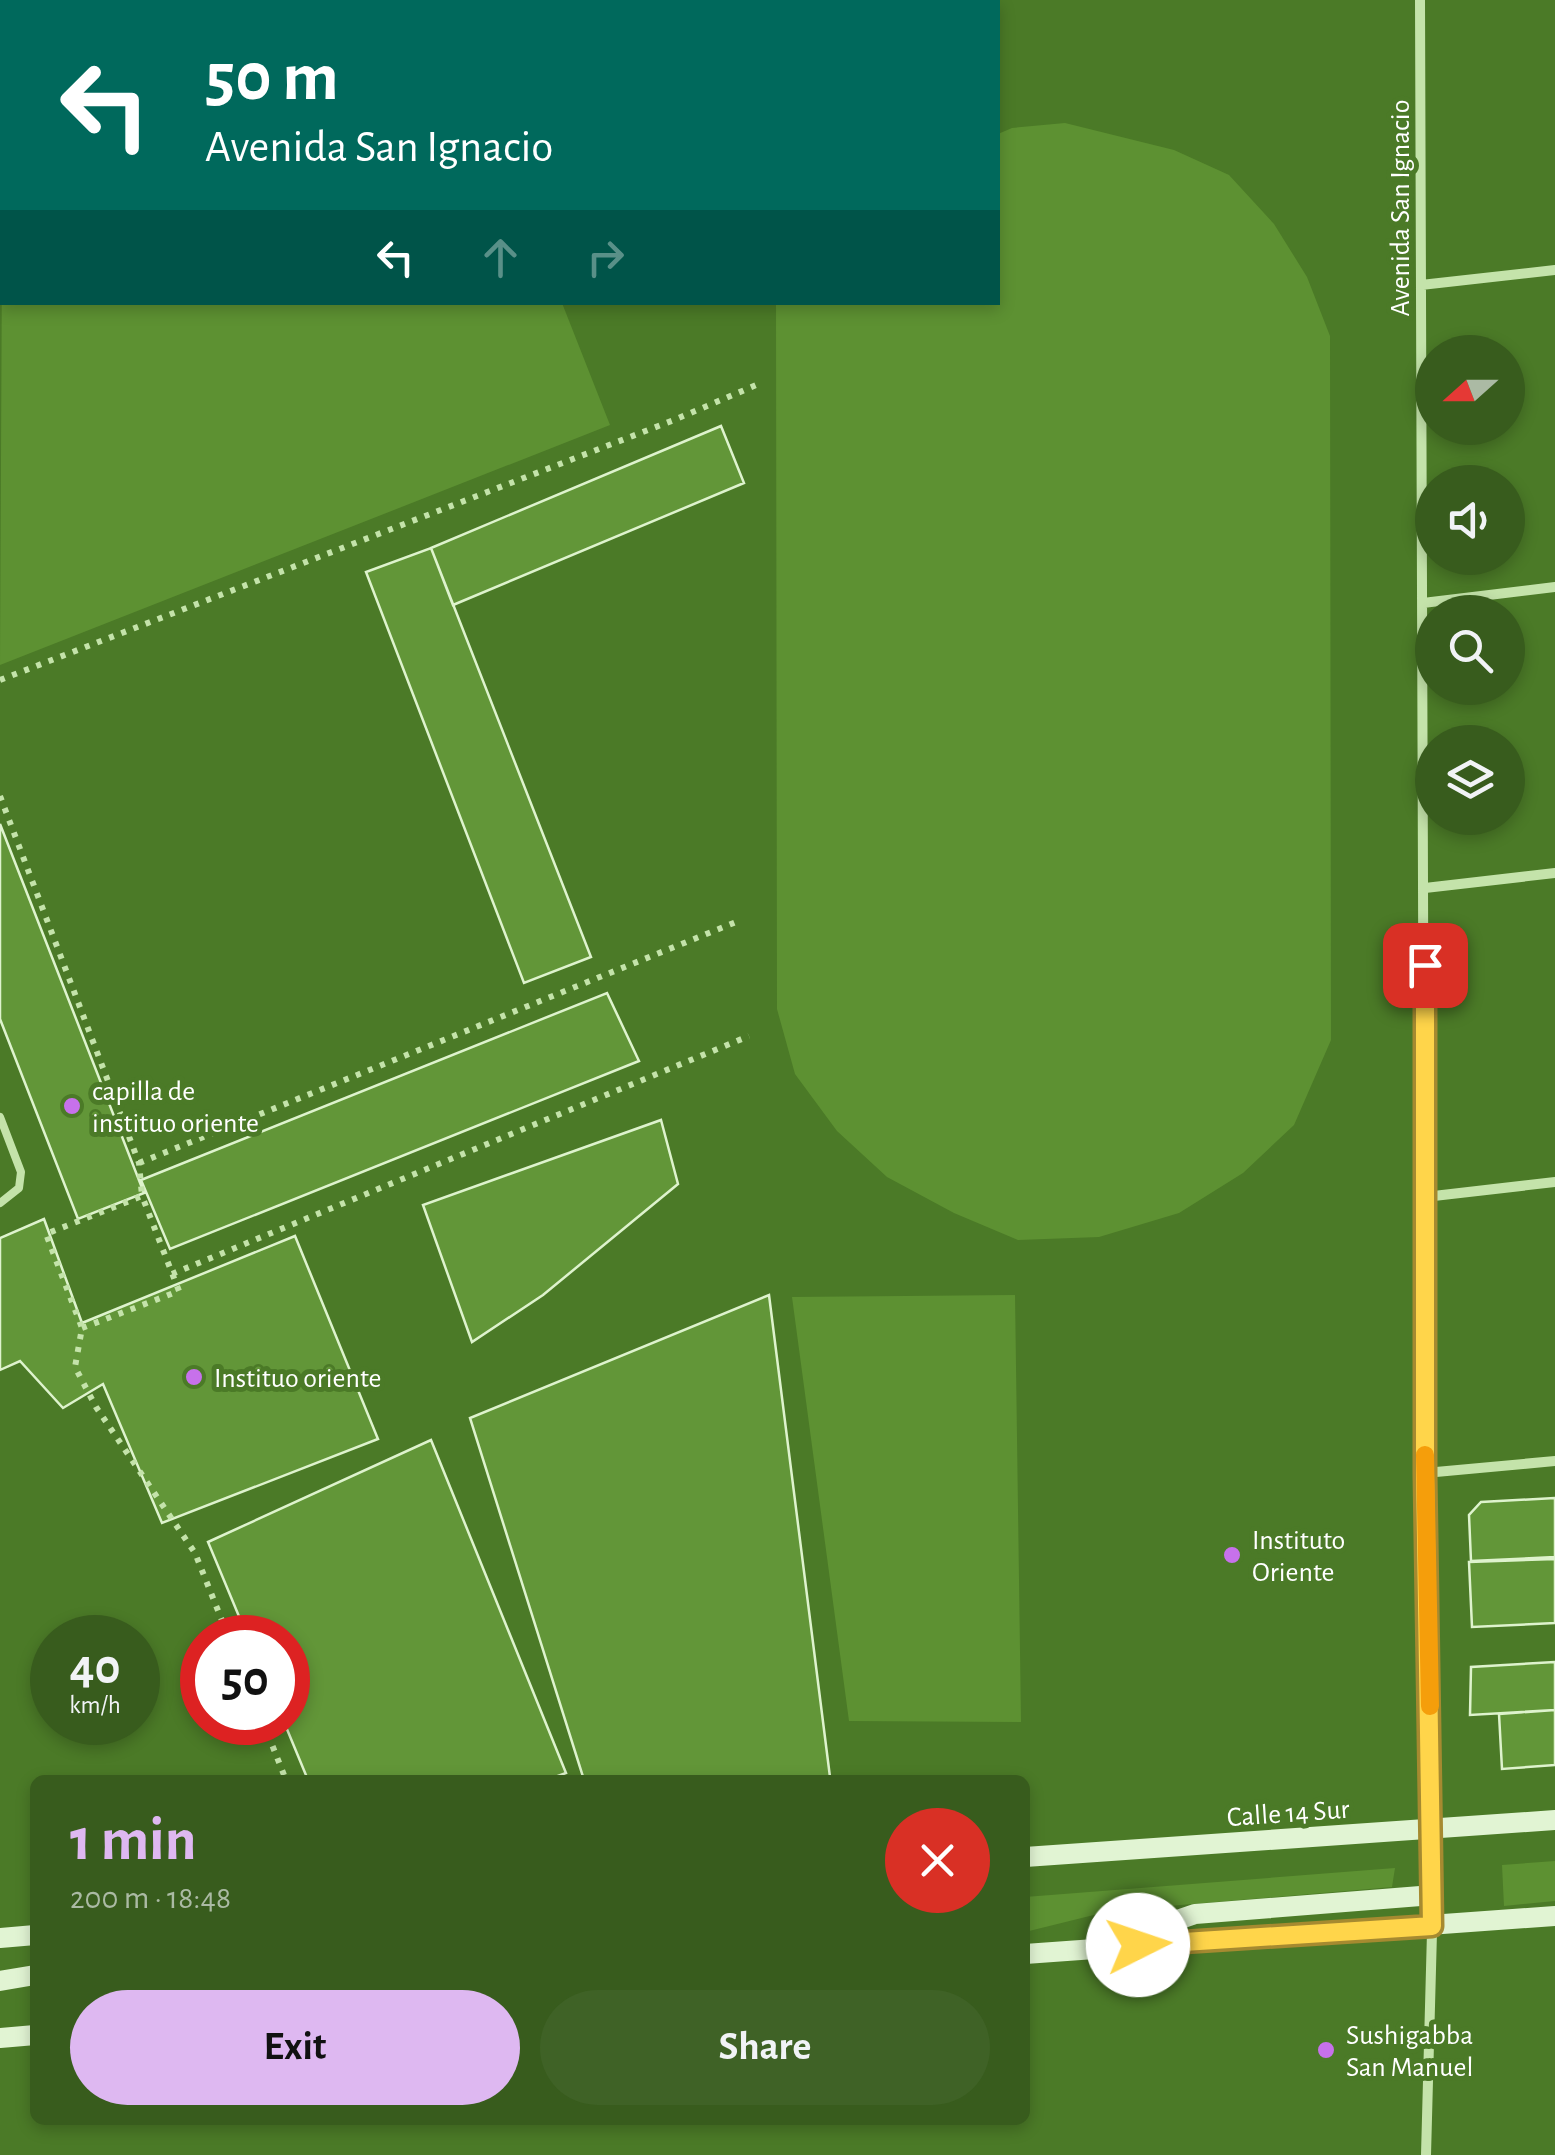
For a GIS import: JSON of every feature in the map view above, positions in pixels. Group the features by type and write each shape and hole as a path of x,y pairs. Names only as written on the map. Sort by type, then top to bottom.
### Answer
{"main road":[{"name":"Calle 14 Sur","path":"1030,1857 1555,1820"},
{"path":"1101,1948 1136,1932 1196,1914 1433,1895"},
{"path":"1030,1954 1555,1916"},
{"path":"0,1938 30,1935"},
{"path":"0,1981 30,1975"},
{"path":"0,2038 30,2035"}],"street":[{"name":"Avenida San Ignacio","path":"1420,0 1423,595"},
{"path":"1422,285 1555,270"},
{"path":"1485,595 1555,586"},
{"name":"Avenida San Ignacio","path":"1424,705 1425,1474 1433,1895 1426,2155"},
{"path":"1425,888 1555,873"},
{"path":"1425,1197 1555,1182"},
{"path":"1425,1474 1555,1461"}],"lane":[{"path":"0,1117 21,1172 19,1188 0,1203"}],"path":[{"path":"0,680 761,383"},
{"path":"0,796 140,1163 142,1196 179,1291 82,1328"},
{"path":"140,1163 741,920"},
{"path":"172,1274 748,1036"},
{"path":"142,1196 46,1234 82,1328 75,1367 96,1406 195,1553 220,1615"},
{"path":"272,1745 284,1775"}],"green space":[{"path":"1065,123 1174,150 1229,175 1274,224 1307,277 1330,336 1331,1040 1294,1125 1243,1173 1179,1213 1099,1237 1018,1240 954,1213 887,1177 837,1131 795,1074 777,1009 776,305 1000,305 1000,133 1012,128"},
{"path":"2,305 563,305 610,425 0,665"},
{"path":"1015,1295 1021,1722 849,1721 792,1297"},
{"path":"1555,1861 1555,1901 1504,1906 1502,1865"},
{"path":"1395,1868 1392,1887 1110,1911 1030,1931 1030,1897"}],"building":[{"path":"721,426 744,483 453,605 431,548"},
{"path":"431,548 591,957 524,983 366,572"},
{"name":"capilla de instituo oriente","path":"0,824 144,1193 78,1219 0,1019"},
{"path":"607,993 639,1061 170,1249 141,1180"},
{"path":"661,1120 678,1184 543,1295 472,1342 423,1205"},
{"name":"Instituo oriente","path":"44,1219 82,1323 295,1236 378,1439 162,1523 103,1384 63,1408 20,1361 0,1370 0,1238"},
{"path":"769,1295 830,1775 582,1775 470,1418"},
{"path":"431,1440 566,1773 306,1775 294,1745 310,1745 310,1615 238,1615 208,1542"},
{"path":"1555,1498 1555,1557 1471,1561 1469,1515 1481,1502"},
{"path":"1555,1559 1555,1623 1472,1627 1469,1562"},
{"path":"1555,1662 1555,1710 1470,1715 1471,1667"},
{"path":"1555,1710 1555,1765 1502,1769 1499,1714"}],"slow traffic":[{"path":"1425,1455 1430,1706"}],"place":[{"name":"capilla de instituo oriente","path":"72,1106"},
{"name":"Instituo oriente","path":"194,1377"},
{"name":"Instituto Oriente","path":"1232,1555"},
{"name":"Sushigabba San Manuel","path":"1326,2050"}],"route":[{"path":"1138,1945 1432,1926 1425,1474 1425,965"}]}
